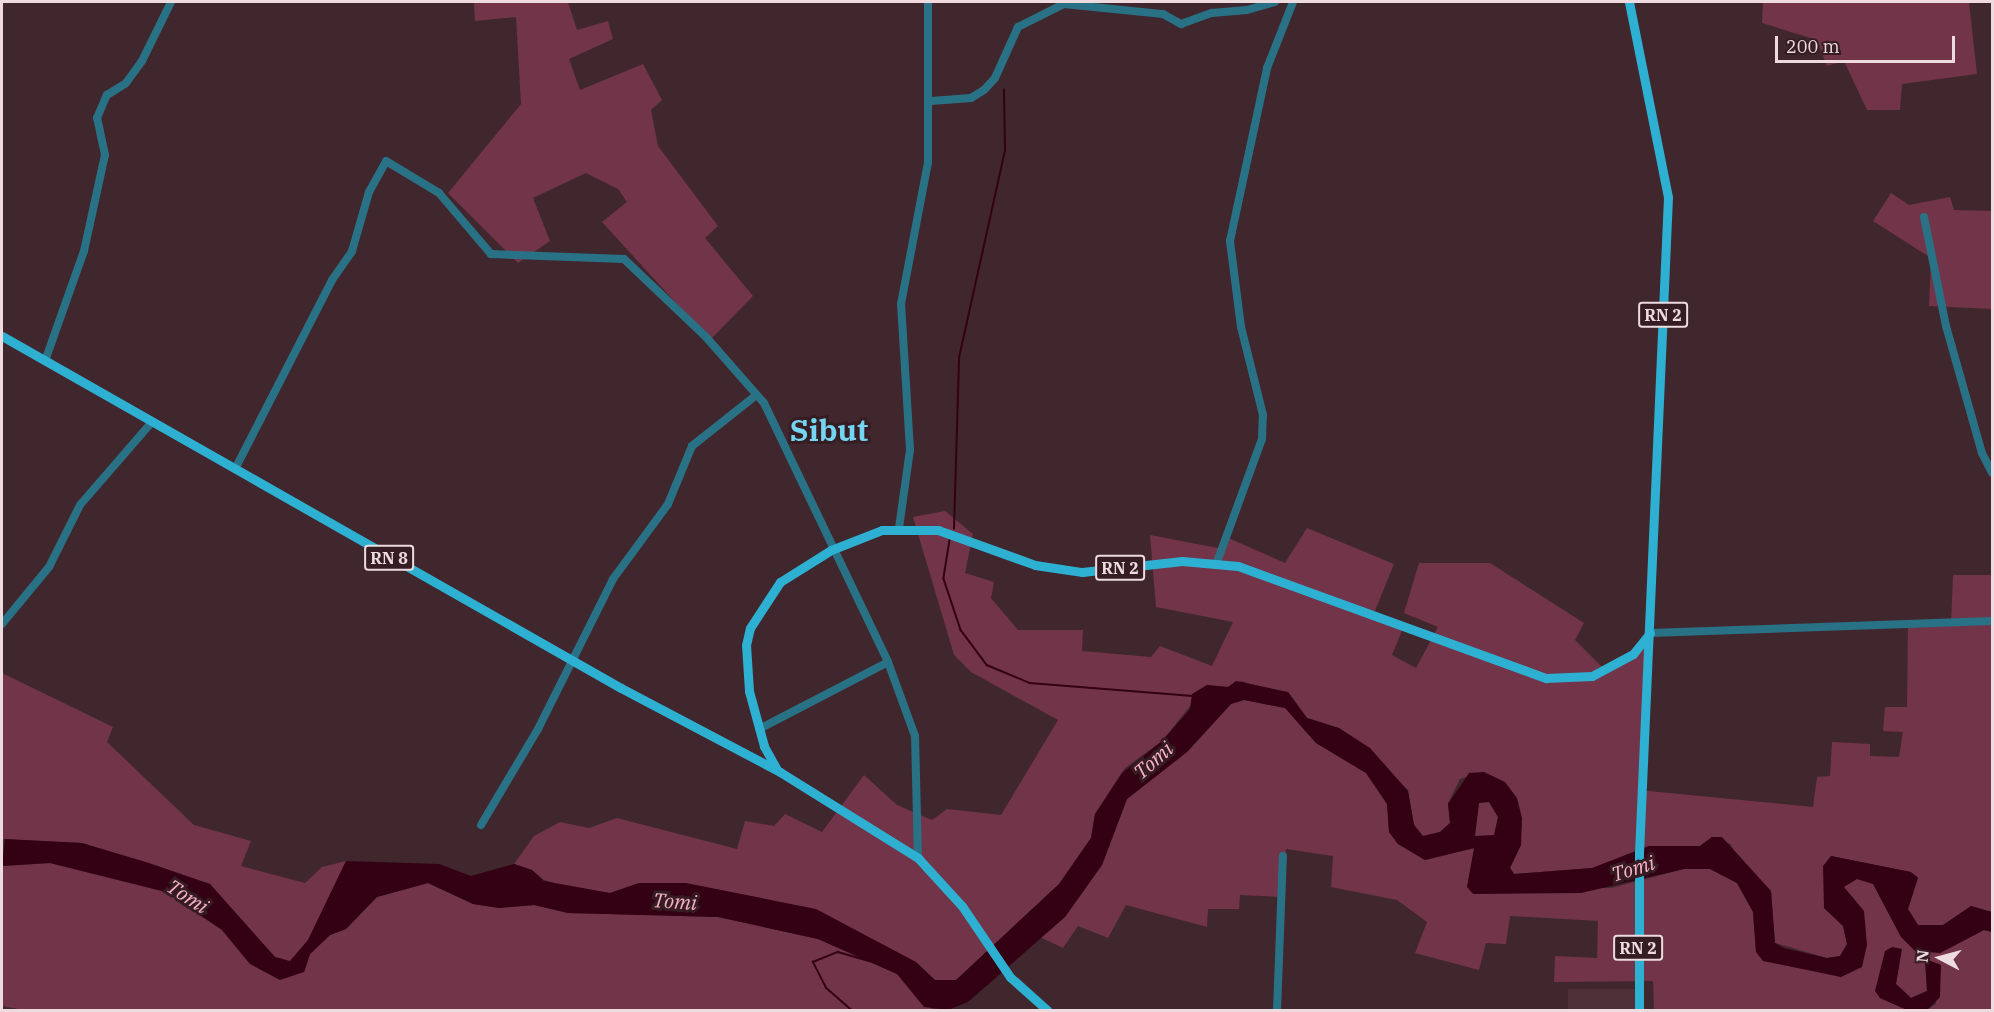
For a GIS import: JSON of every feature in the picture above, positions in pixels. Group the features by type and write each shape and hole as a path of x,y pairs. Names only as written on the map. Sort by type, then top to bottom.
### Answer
{"main road":[{"name":"RN 2","path":"1629,2 1668,197 1639,853 1639,1011"},
{"name":"RN 8","path":"2,336 151,423 573,661 780,772"},
{"name":"RN 2","path":"780,772 759,729 745,666 750,628 780,582 831,550 899,528 949,532 1035,566 1082,572 1217,562 1546,678 1592,676 1633,654 1650,633"},
{"path":"780,772 918,858 956,898 1006,971 1047,1011"}],"street":[{"path":"45,361 84,250 105,155 97,118 107,95 126,83 142,61 171,2"},
{"path":"899,528 910,450 901,304 928,162 931,101 928,2"},
{"path":"931,101 971,98 984,90 995,78 1018,27 1064,4 1163,14 1180,24 1212,13 1247,10 1275,2"},
{"path":"1217,562 1262,439 1263,423 1241,327 1230,242 1267,68 1293,2"},
{"path":"235,469 332,280 352,251 369,192 386,161 439,193 491,254 624,259 706,337 755,396 764,403 831,550 888,662 915,736 918,858"},
{"path":"1924,217 1946,326 1982,453 1992,473"},
{"path":"481,825 573,661 612,579 668,504 692,446 755,396"},
{"path":"2,624 49,567 80,505 151,423"},
{"path":"1650,633 1992,621"},
{"path":"759,729 888,662"},
{"path":"1277,1011 1283,856"}],"shaded area":[{"path":"474,2 568,2 577,30 608,21 613,39 569,59 580,90 643,64 662,100 651,110 658,146 718,226 705,238 753,296 710,340 602,222 627,202 618,189 586,173 533,198 550,241 518,263 448,193 521,104 516,17 475,21"},
{"path":"1763,2 1969,2 1977,74 1902,84 1900,110 1867,110 1844,61 1827,66 1817,40 1762,23"},
{"path":"1891,193 1909,205 1950,197 1954,210 1992,211 1992,309 1929,306 1931,258 1873,221"},
{"path":"945,511 973,534 965,573 994,582 991,598 1018,630 1083,630 1082,651 1151,657 1160,646 1212,666 1233,622 1156,607 1150,535 1218,548 1224,536 1285,563 1307,528 1394,564 1372,618 1403,628 1392,655 1416,668 1438,627 1404,613 1419,563 1490,563 1584,623 1575,640 1606,671 1647,647 1638,790 1813,807 1817,777 1830,776 1832,742 1870,744 1870,756 1899,757 1903,732 1883,731 1885,707 1907,707 1908,624 1951,624 1953,575 1992,575 1992,912 1971,906 1943,925 1918,925 1908,909 1918,877 1910,872 1831,856 1824,908 1843,926 1847,944 1840,956 1827,958 1775,943 1771,891 1739,859 1730,844 1712,837 1700,846 1649,846 1593,868 1514,874 1510,868 1521,845 1484,772 1460,779 1448,803 1450,823 1440,832 1423,836 1414,825 1408,790 1339,728 1307,718 1288,692 1268,691 1242,681 1228,687 1207,685 1162,741 1125,768 1095,814 1091,838 1059,884 956,980 935,980 916,962 639,883 610,893 578,890 544,880 532,870 514,864 534,836 560,822 589,828 617,818 737,849 745,821 774,826 785,814 822,832 864,775 897,805 932,820 947,809 1001,815 1058,720 971,672 954,655 913,517"},
{"path":"2,673 113,727 107,742 194,825 251,841 241,866 305,883 322,867 346,861 308,940 290,962 275,957 210,884 82,843 2,839"},
{"path":"1244,700 1285,708 1316,743 1366,773 1387,804 1389,832 1398,844 1425,860 1475,848 1467,887 1611,888 1684,869 1710,869 1737,883 1753,912 1756,952 1841,977 1864,912 1843,886 1857,879 1873,883 1901,937 1940,953 1984,930 1992,932 1992,1010 1927,1010 1936,1004 1941,965 1925,959 1927,991 1911,998 1896,984 1901,950 1880,998 1907,1010 1654,1010 1653,981 1554,982 1555,956 1597,958 1598,921 1510,916 1506,944 1486,943 1479,970 1415,953 1427,922 1397,900 1331,887 1333,856 1286,849 1282,897 1240,895 1239,909 1208,909 1207,927 1126,905 1108,938 1078,926 1063,948 1040,937 1065,917 1102,865 1127,799 1187,752 1231,704"},
{"path":"1489,802 1498,817 1494,836 1474,836 1479,803"},
{"path":"50,863 166,892 222,930 250,964 304,972 310,954 330,935 346,929 377,897 428,883 473,904 499,908 534,905 568,913 718,917 818,939 897,974 933,1010 24,1010 2,1006 2,866"},
{"path":"1568,989 1635,989 1635,1010 1568,1010"}],"water":[{"name":"Tomi","path":"1236,681 1288,692 1307,718 1339,728 1370,748 1408,791 1414,825 1423,836 1440,832 1450,823 1448,804 1469,773 1484,772 1505,782 1517,798 1522,818 1521,845 1510,868 1514,874 1592,868 1649,846 1700,846 1712,837 1722,837 1771,891 1775,943 1784,948 1827,958 1840,956 1847,944 1843,926 1824,908 1823,866 1831,856 1911,872 1918,878 1908,909 1918,925 1943,925 1971,906 1992,912 1992,932 1984,930 1940,953 1915,951 1901,937 1873,884 1857,879 1844,887 1864,911 1867,945 1862,967 1841,977 1763,961 1756,952 1753,912 1737,883 1710,869 1684,869 1581,893 1473,894 1467,887 1474,848 1425,860 1398,844 1389,832 1387,804 1366,773 1316,743 1285,708 1244,700 1231,704 1187,752 1127,799 1102,865 1065,917 968,1002 948,1010 924,1007 897,974 818,939 718,917 568,913 534,905 499,908 473,904 428,883 377,897 346,929 330,935 310,954 304,972 280,980 250,964 222,930 166,892 50,863 2,866 5,839 82,843 149,863 210,884 275,957 290,961 308,940 346,861 439,864 471,876 514,864 532,870 544,881 610,893 639,883 686,883 816,909 916,962 935,980 956,980 1059,884 1091,838 1095,814 1122,773 1162,741 1190,709 1192,694 1207,685 1228,687","holes":["1489,802 1498,817 1494,835 1475,836 1479,803"]},
{"path":"1892,947 1902,949 1896,984 1911,998 1927,991 1925,959 1941,965 1940,997 1927,1010 1907,1010 1880,998 1875,991 1885,951"}],"waterway":[{"path":"954,529 959,358 1005,150 1004,90"},
{"path":"950,540 944,579 961,630 987,665 1030,683 1192,696"},
{"path":"851,1010 826,988 813,962 838,952 870,961"}],"district":[{"name":"Sibut","path":"829,430"}]}
